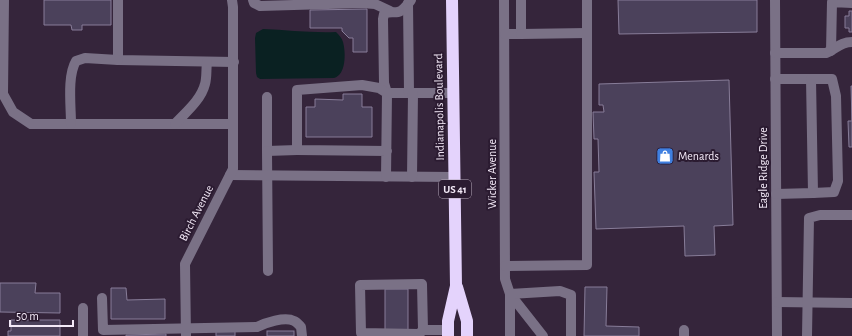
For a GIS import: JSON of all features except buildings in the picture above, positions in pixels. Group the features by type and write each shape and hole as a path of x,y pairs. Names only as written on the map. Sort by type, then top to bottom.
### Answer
{"highway":[{"name":"Indianapolis Boulevard","path":"448,333 448,321 456,286 452,0"},
{"name":"Indianapolis Boulevard","path":"456,286 467,321 467,336"}],"street":[{"path":"4,0 3,94 13,112 31,124 234,124"},
{"path":"118,0 118,60"},
{"name":"Birch Avenue","path":"186,332 185,264 233,169 234,7 232,0"},
{"path":"254,0 254,3 260,6 331,2 376,4 390,11 398,12 409,2"},
{"name":"Wicker Avenue","path":"504,0 505,279 510,294 543,336"},
{"path":"521,0 521,34"},
{"path":"505,266 587,265 587,0"},
{"name":"Eagle Ridge Drive","path":"775,0 777,336"},
{"path":"832,51 831,1 852,3"},
{"path":"409,2 412,177"},
{"path":"386,177 387,93 384,83 383,19 384,14 390,11"},
{"path":"504,34 587,33"},
{"path":"775,53 826,53 832,51 839,44 852,42"},
{"path":"71,124 72,74 76,61 85,58 234,62"},
{"path":"175,124 193,105 202,92 206,83 207,62"},
{"path":"775,79 832,79 836,96 838,181 834,192 776,194"},
{"path":"811,79 812,193"},
{"path":"297,150 296,90 362,85 379,88 387,93 453,93"},
{"path":"267,97 268,271"},
{"path":"267,151 387,151"},
{"path":"230,175 454,177"},
{"path":"807,336 809,218 820,215 852,216"},
{"path":"423,330 422,284 360,285 361,333 419,334 423,330 448,333"},
{"path":"510,336 510,294 560,290 571,295 571,336"},
{"path":"102,298 104,330 186,332 257,327 266,322 284,319 293,320 302,327 302,336"},
{"path":"777,302 852,303"},
{"path":"83,308 83,336"}],"shaded area":[{"path":"263,29 336,32 342,39 344,47 345,57 341,73 334,78 260,79 257,77 256,73 255,38 256,33"}],"place":[{"name":"Menards","path":"665,156"}]}
